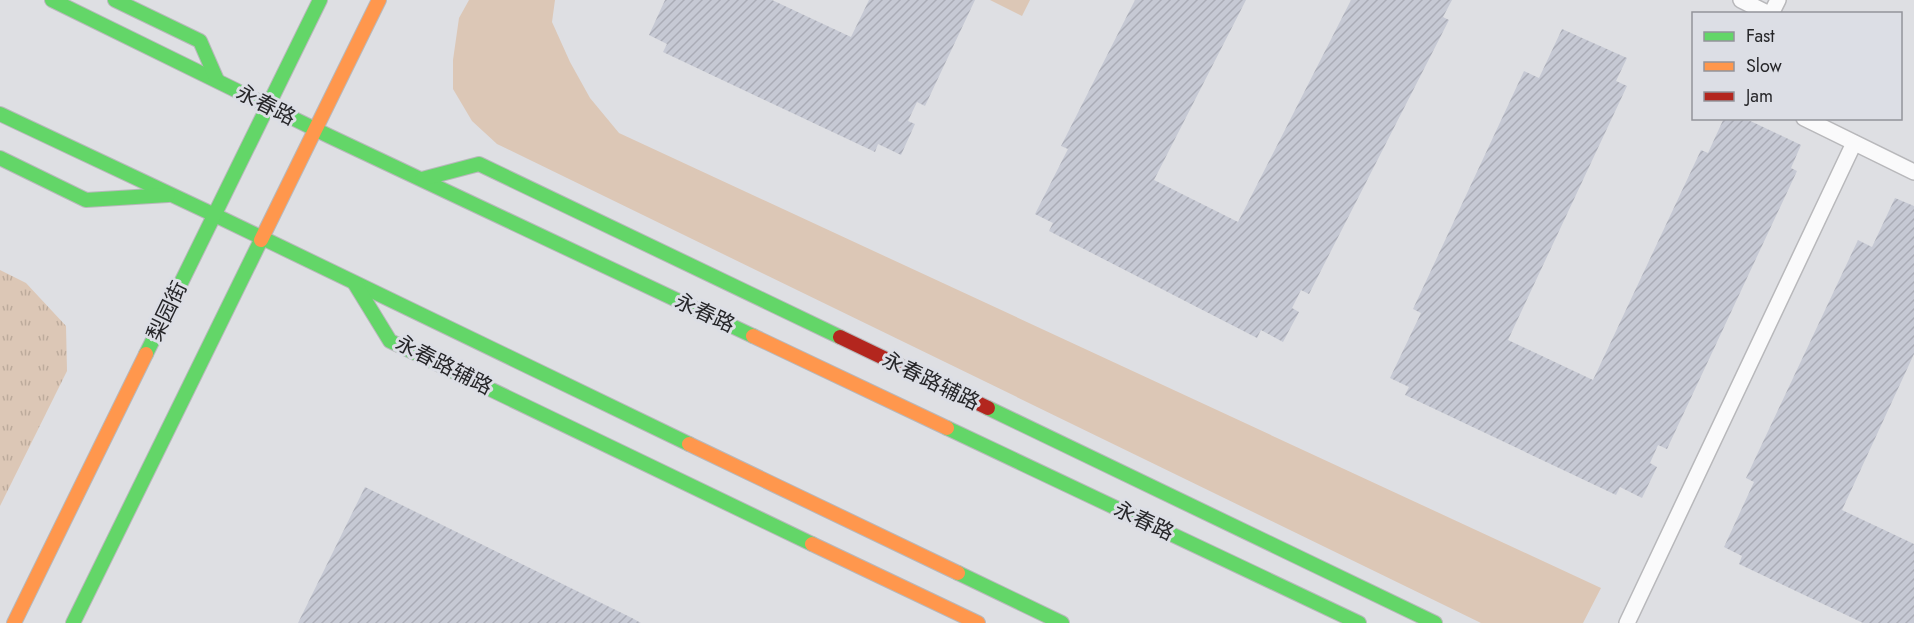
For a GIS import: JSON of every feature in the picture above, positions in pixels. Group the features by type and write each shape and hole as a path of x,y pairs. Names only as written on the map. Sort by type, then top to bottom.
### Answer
{"main road":[{"name":"永春路","path":"52,0 217,80 315,131 422,179 1359,623"},
{"path":"115,0 200,41 217,80"},
{"name":"梨园街","path":"14,623 320,0"},
{"path":"73,623 379,0"},
{"path":"0,114 168,195 263,237 355,284 1062,623"},
{"path":"0,158 86,200 168,195"},
{"name":"永春路辅路","path":"422,179 479,164 1435,623"},
{"name":"永春路辅路","path":"355,284 390,341 978,623"}],"lane":[{"path":"1741,0 1766,12"},
{"path":"1808,120 1914,172"},
{"path":"1627,623 1854,143"}],"green space":[{"path":"469,0 555,0 552,22 570,62 590,98 619,133 1601,588 1583,623 1481,623 497,144 472,121 453,89 453,60 459,18"},
{"path":"990,0 1030,0 1022,16"},
{"path":"0,270 26,283 66,326 67,371 0,506"}],"building":[{"path":"665,0 772,0 851,37 869,0 975,0 925,106 917,102 908,121 915,124 901,155 878,144 875,152 663,52 667,44 649,35"},
{"path":"1135,0 1246,0 1154,180 1238,222 1351,0 1452,0 1443,17 1449,20 1309,294 1301,290 1292,308 1299,312 1283,342 1261,330 1257,338 1049,231 1053,223 1035,214 1068,149 1061,146"},
{"path":"1562,29 1627,58 1616,81 1627,86 1508,340 1593,380 1701,150 1708,153 1723,120 1748,120 1801,145 1791,168 1797,171 1667,449 1658,445 1650,463 1657,467 1642,498 1620,487 1616,495 1405,395 1409,387 1390,378 1421,313 1413,309 1524,71 1539,78"},
{"path":"1895,198 1914,206 1914,354 1842,510 1914,544 1914,623 1863,623 1739,564 1742,556 1724,547 1754,482 1746,478 1858,240 1872,247"},
{"path":"365,487 632,618 641,623 298,623"}],"traffic: fast":[{"path":"52,0 329,136 753,336"},
{"path":"115,0 200,41 217,80"},
{"path":"146,354 320,0"},
{"path":"0,114 689,444"},
{"path":"0,158 86,200 168,195"},
{"path":"422,179 479,164 840,337"},
{"path":"73,623 261,240"},
{"path":"355,284 390,341 812,544"},
{"path":"988,408 1435,623"},
{"path":"947,428 1359,623"},
{"path":"958,573 1062,623"}],"traffic: slow":[{"path":"261,240 379,0"},
{"path":"753,336 947,428"},
{"path":"14,623 146,354"},
{"path":"689,444 958,573"},
{"path":"812,544 978,623"}],"traffic: jam":[{"path":"840,337 988,408"}]}
